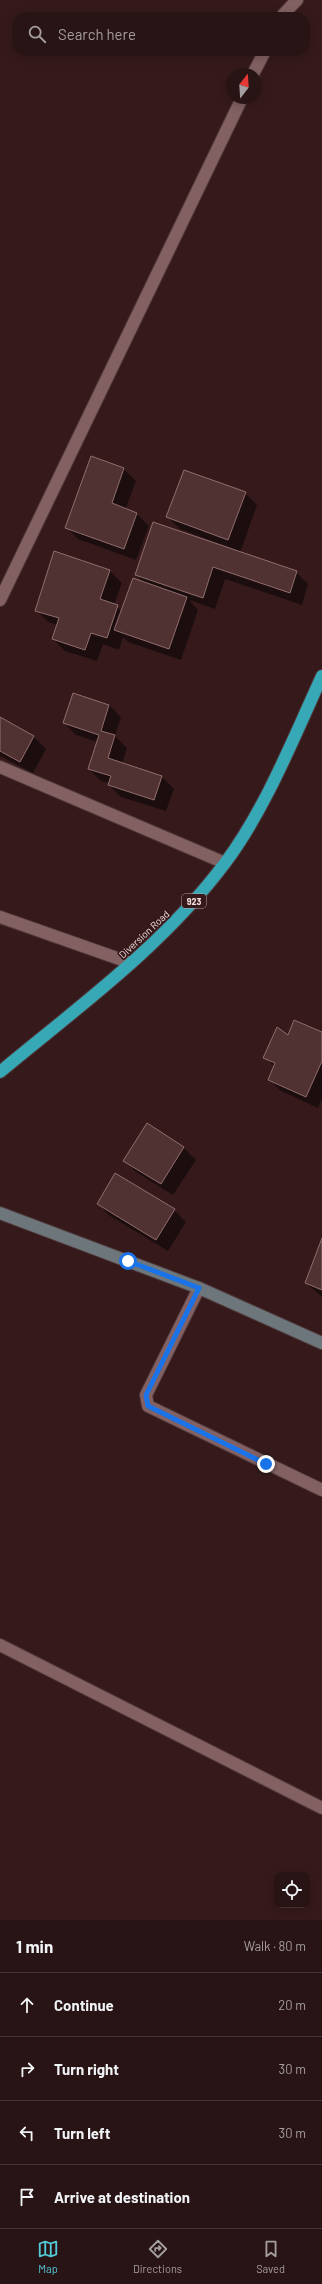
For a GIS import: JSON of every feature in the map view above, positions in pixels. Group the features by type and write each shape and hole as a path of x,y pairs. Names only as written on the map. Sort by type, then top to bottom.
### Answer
{"highway":[{"name":"Diversion Road","path":"0,1072 159,939 188,908 225,863 252,821 322,676"}],"street":[{"path":"286,12 297,0"},
{"path":"256,68 262,56"},
{"path":"0,600 239,104"},
{"path":"0,767 225,863"},
{"path":"0,917 131,963"},
{"path":"0,1213 199,1288 322,1344"},
{"path":"199,1288 146,1395 148,1406 322,1490"},
{"path":"0,1645 322,1808"}],"building":[{"path":"91,456 124,468 112,503 137,513 124,549 65,528"},
{"path":"184,470 246,492 228,540 166,517"},
{"path":"153,522 297,571 290,593 213,567 203,598 135,575"},
{"path":"54,551 110,570 100,599 118,605 107,638 91,633 85,650 52,639 59,618 35,611"},
{"path":"133,578 187,597 169,649 114,630"},
{"path":"73,693 109,705 101,731 115,735 108,758 162,776 154,800 108,785 111,776 88,769 99,735 63,723"},
{"path":"0,717 34,736 20,762 0,751"},
{"path":"294,1020 322,1032 322,1061 306,1097 268,1080 275,1063 263,1058 277,1027 288,1035"},
{"path":"147,1123 184,1147 161,1184 123,1161"},
{"path":"115,1173 175,1209 156,1240 97,1204"},
{"path":"322,1238 322,1290 305,1283"}],"route":[{"path":"128,1261 199,1288 146,1395 146,1402 148,1406 154,1411 266,1464"}]}
